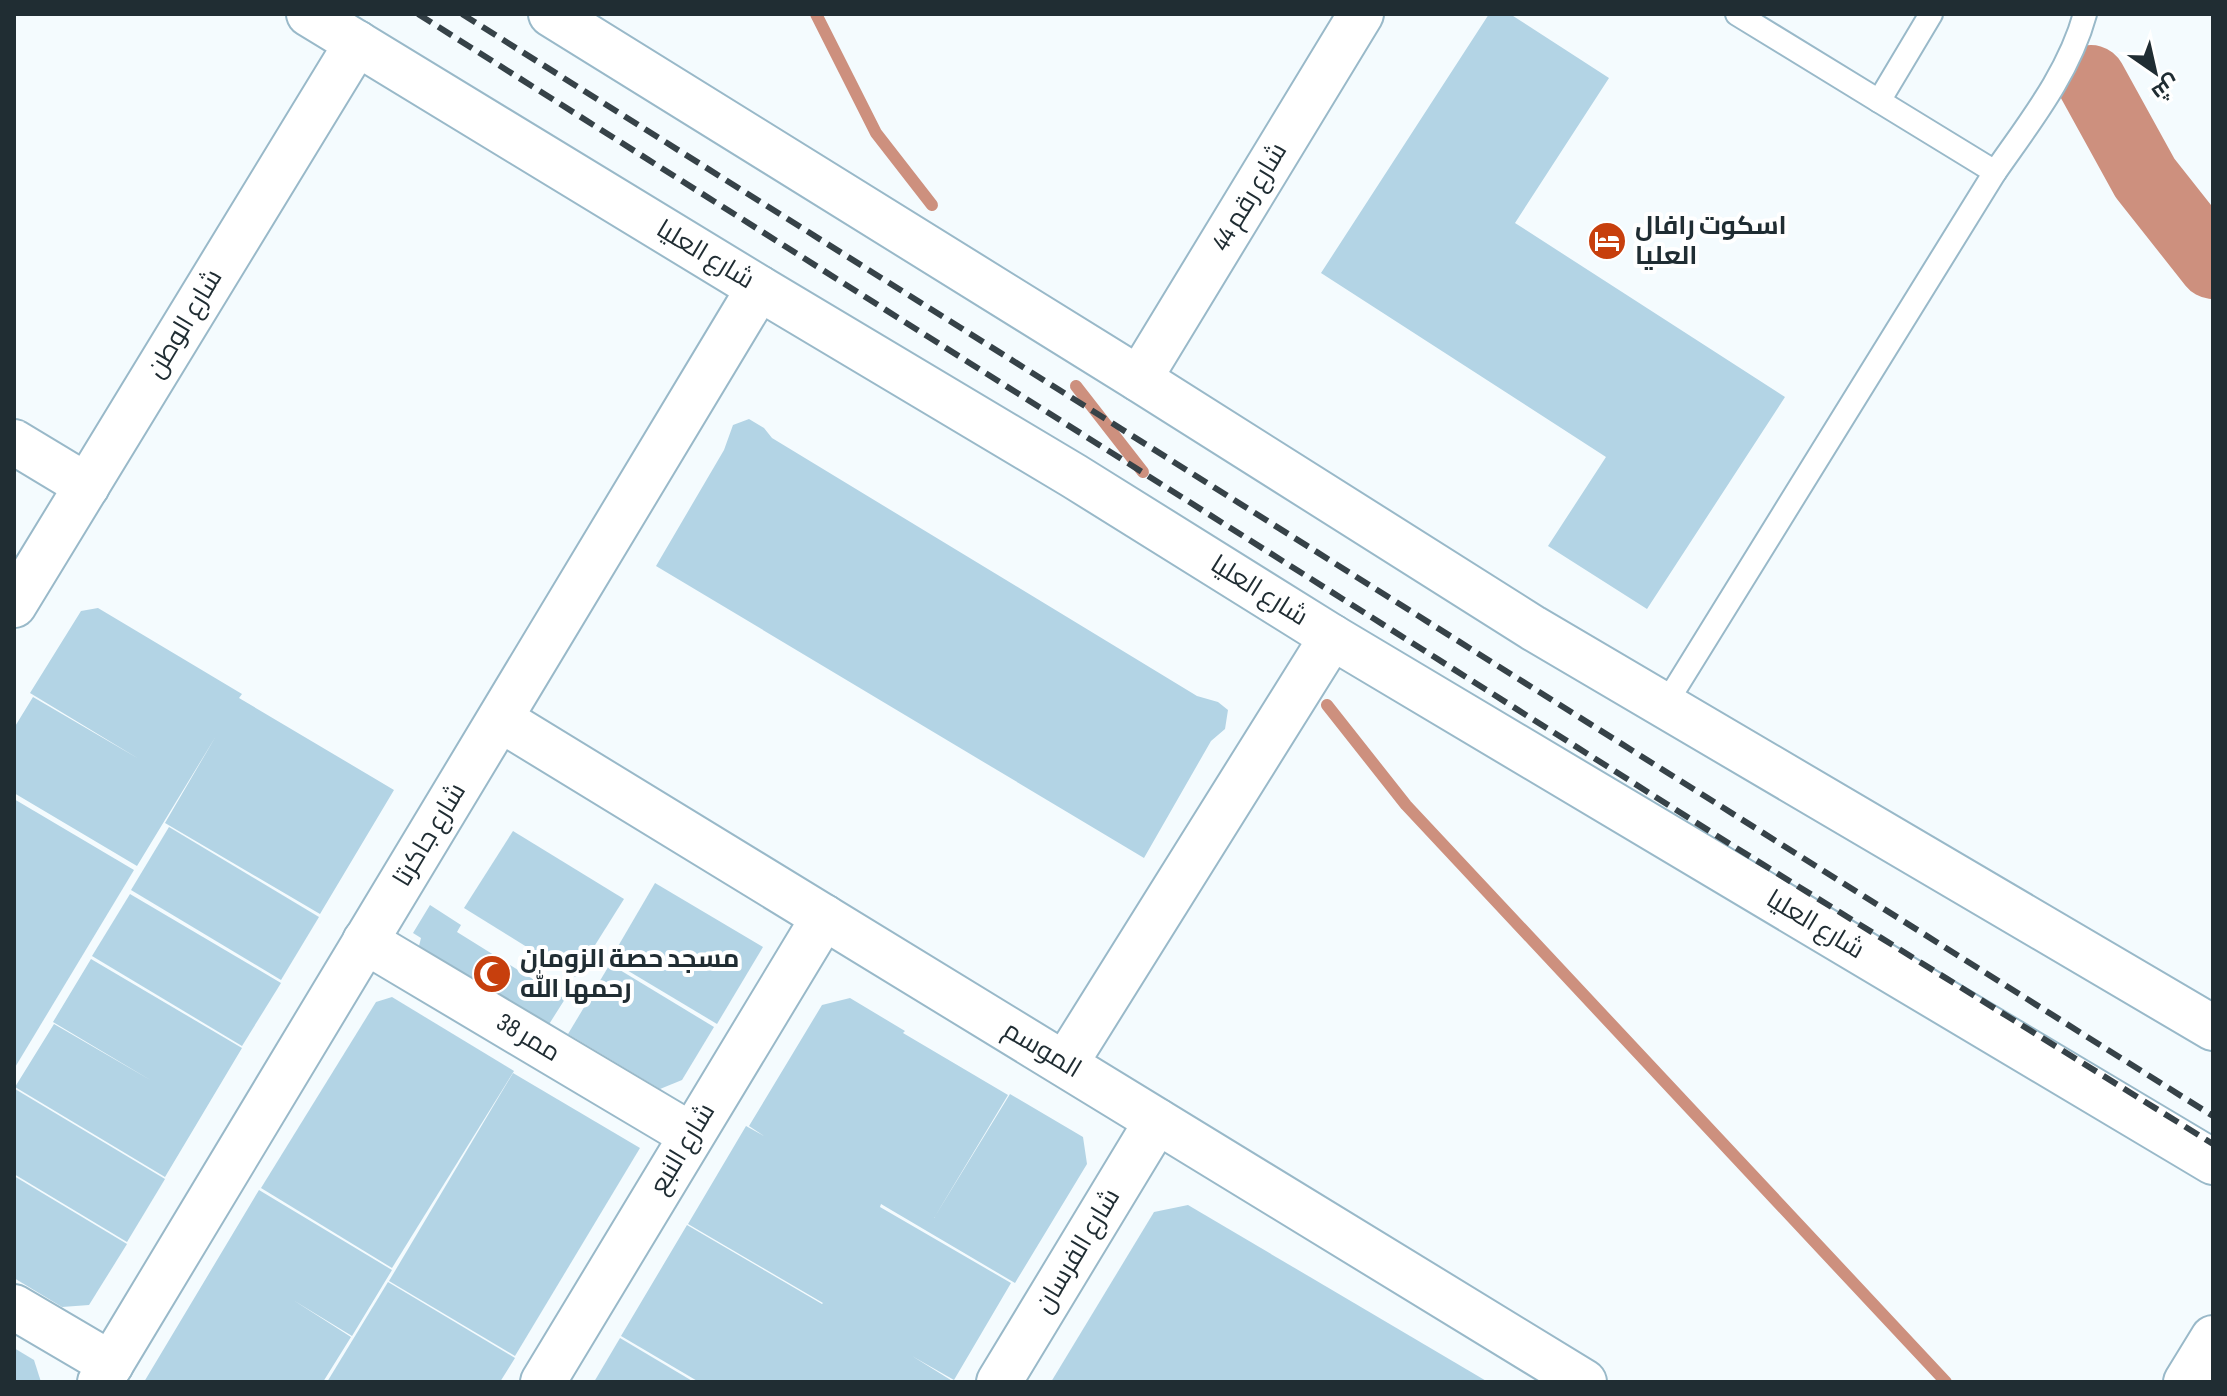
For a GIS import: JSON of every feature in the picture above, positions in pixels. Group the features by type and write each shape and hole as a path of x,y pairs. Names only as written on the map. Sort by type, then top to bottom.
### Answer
{"street":[{"name":"شارع العليا","path":"309,14 1074,476 1332,637 2213,1162"},
{"path":"551,14 1533,628 2213,1028"},
{"name":"شارع رقم 44","path":"1139,379 1361,14"},
{"name":"شارع الوطن","path":"14,605 357,43"},
{"name":"شارع جاكرتا","path":"105,1373 759,288"},
{"path":"14,442 87,486"},
{"path":"1065,1064 1332,637"},
{"name":"الموسم","path":"500,719 1584,1382"},
{"name":"شارع النبع","path":"543,1382 824,917"},
{"name":"ممر 38","path":"365,941 691,1135"},
{"name":"شارع الفرسان","path":"999,1382 1157,1121"},
{"path":"14,1307 105,1373"},
{"path":"2186,1382 2213,1338"}],"lane":[{"path":"1737,14 1995,172"},
{"path":"1879,101 1931,14"},
{"path":"1665,705 2068,59 2085,14"}],"building":[{"path":"1489,14 1510,14 1609,78 1515,223 1785,397 1647,609 1548,546 1606,457 1321,273"},
{"path":"749,419 764,428 772,438 1197,696 1218,702 1228,710 1225,729 1211,741 1144,858 656,566 724,450 733,425"},
{"path":"98,608 242,694 239,698 394,790 320,914 165,823 216,736 137,866 14,793 14,728 33,697 139,759 30,693 81,611"},
{"path":"14,799 134,870 14,1069"},
{"path":"169,827 319,917 281,980 131,890"},
{"path":"513,831 624,899 575,977 464,908"},
{"path":"655,883 763,947 717,1024 610,960"},
{"path":"130,894 281,983 242,1046 92,956"},
{"name":"مسجد حصة الزومان رحمها الله","path":"430,905 461,925 457,932 565,999 546,1029 418,950 421,938 413,933"},
{"path":"91,959 242,1048 165,1177 15,1087 54,1024 152,1081 53,1022"},
{"path":"610,964 714,1027 682,1080 660,1089 568,1034"},
{"path":"392,997 514,1071 392,1268 261,1188 376,1002"},
{"path":"850,998 1008,1095 934,1218 1010,1094 1083,1137 1087,1164 1015,1283 881,1204 880,1207 1011,1283 954,1380 912,1356 954,1382 699,1382 621,1336 687,1225 823,1303 688,1224 746,1126 764,1136 749,1126 822,1005"},
{"path":"513,1073 640,1148 515,1356 389,1281"},
{"path":"15,1089 165,1179 127,1242 14,1174"},
{"path":"14,1176 127,1244 89,1305 62,1307 14,1278"},
{"path":"259,1190 392,1270 352,1336 293,1300 351,1337 323,1382 144,1382"},
{"path":"1188,1205 1488,1382 1051,1382 1154,1212"},
{"path":"388,1282 515,1358 500,1382 327,1382"},
{"path":"620,1338 694,1382 594,1382"},
{"path":"14,1348 34,1360 41,1382 14,1382"}],"waterway":[{"path":"816,14 876,133 932,205"},
{"path":"2091,80 2145,178 2213,264"},
{"path":"1076,386 1143,472"},
{"path":"1327,705 1406,805 1946,1382"}],"railway":[{"path":"418,14 1730,844 2213,1144"},
{"path":"462,14 2213,1116"}],"place":[{"name":"اسكوت رافال العليا","path":"1607,241"},
{"name":"مسجد حصة الزومان رحمها الله","path":"492,974"}]}
